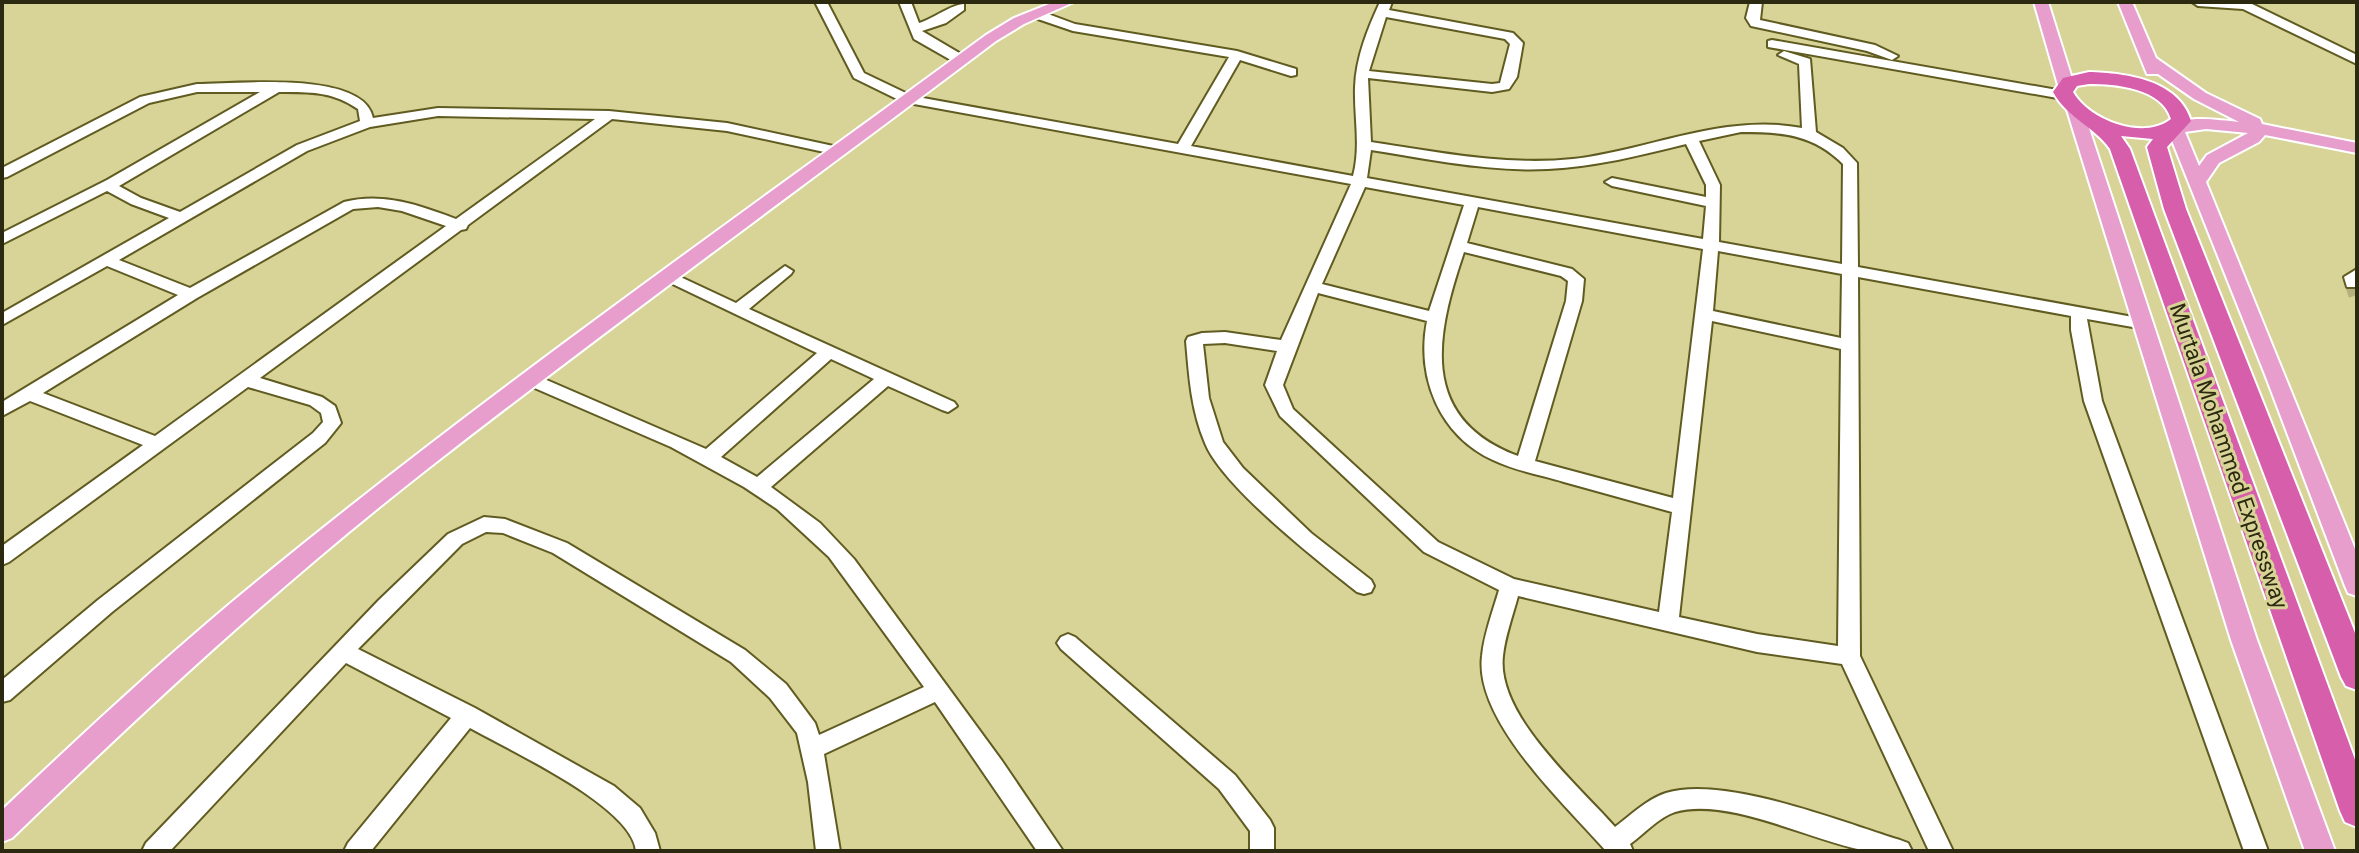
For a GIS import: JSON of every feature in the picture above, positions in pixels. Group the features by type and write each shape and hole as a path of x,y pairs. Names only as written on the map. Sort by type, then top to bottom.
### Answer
{"highway":[{"path":"2106,78 2135,84 2170,102 2182,117 2173,129 2147,133 2127,131 2071,101 2082,79 2106,78"},
{"name":"Murtala Mohammed Expressway","path":"2071,101 2111,136 2120,149 2357,811"},
{"name":"Murtala Mohammed Expressway","path":"2173,129 2157,147 2175,209 2357,677"}],"main road":[{"path":"2,829 143,694 262,591 529,379 991,38 1036,14 1067,2"},
{"path":"2125,2 2148,60 2170,102 2212,119 2357,148"},
{"name":"Murtala Mohammed Expressway","path":"2042,4 2244,640 2320,851"},
{"path":"2148,60 2200,96 2261,129"},
{"path":"2261,129 2206,124 2173,129 2277,377 2357,586"},
{"path":"2197,182 2213,159 2253,138 2261,129"}],"street":[{"path":"821,2 859,75 908,99 2144,324"},
{"path":"905,2 918,36 961,60"},
{"path":"1756,2 1752,18 1755,23 1871,48 1886,53 1903,66"},
{"path":"2198,2 2241,4 2357,60"},
{"path":"915,29 942,20 960,7"},
{"path":"1363,74 1492,88 1504,86 1510,77 1517,43 1509,36 1384,7 1363,74 1365,145 1360,180 1314,287 1284,346 1274,385 1286,412 1431,547 1510,586 1757,643 1849,656"},
{"path":"1036,14 1073,27 1237,55 1291,72"},
{"path":"1809,132 1805,62 1767,47 1903,66 2071,101"},
{"path":"1183,147 1237,55"},
{"path":"2,174 145,100 197,88 320,88 347,95 364,107 367,123"},
{"path":"2,239 112,183 276,88"},
{"path":"2,320 302,148 367,123 438,112 609,115 727,127 838,151"},
{"path":"2,557 461,226 609,115"},
{"path":"1365,145 1519,165 1573,163 1741,128 1809,132 1835,146 1850,163 1847,269 1851,346 1849,656 1941,851"},
{"path":"1668,623 1705,314 1714,203 1713,185 1707,167 1690,138"},
{"path":"1612,182 1714,203"},
{"path":"112,183 114,190 181,217"},
{"path":"2,410 191,294 349,205 365,201 391,202 461,226"},
{"path":"1472,202 1432,339 1433,371 1439,395 1453,419 1491,451 1525,464 1683,508"},
{"path":"2,220 24,226"},
{"path":"1460,246 1566,272 1576,279 1574,301 1525,464"},
{"path":"108,261 191,294"},
{"path":"737,310 785,271"},
{"path":"668,278 948,406"},
{"path":"1314,287 1437,318"},
{"path":"2079,312 2093,401 2105,438 2256,851"},
{"path":"1705,314 1851,346"},
{"path":"1284,346 1203,337 1194,341 1200,398 1214,444 1236,473 1304,538 1364,586"},
{"path":"706,459 828,352"},
{"path":"757,488 886,378"},
{"path":"529,379 628,419 706,459 757,488 811,526 835,550 939,690 1051,851"},
{"path":"2,693 105,606 319,438 332,423 329,410 316,401 246,380"},
{"path":"29,394 158,444"},
{"path":"154,851 342,651 455,539 484,524 505,526 560,548 738,656 778,691 807,730 828,851"},
{"path":"1510,586 1492,657 1494,687 1512,727 1617,847 1670,802 1701,798 1733,803 1900,851"},
{"path":"1068,643 1227,782 1262,828 1262,851"},
{"path":"342,651 467,715 606,793 632,816 647,841 648,851"},
{"path":"812,749 939,690"},
{"path":"356,851 467,715"}],"tunnel":[{"path":"2353,283 2357,295"}]}
